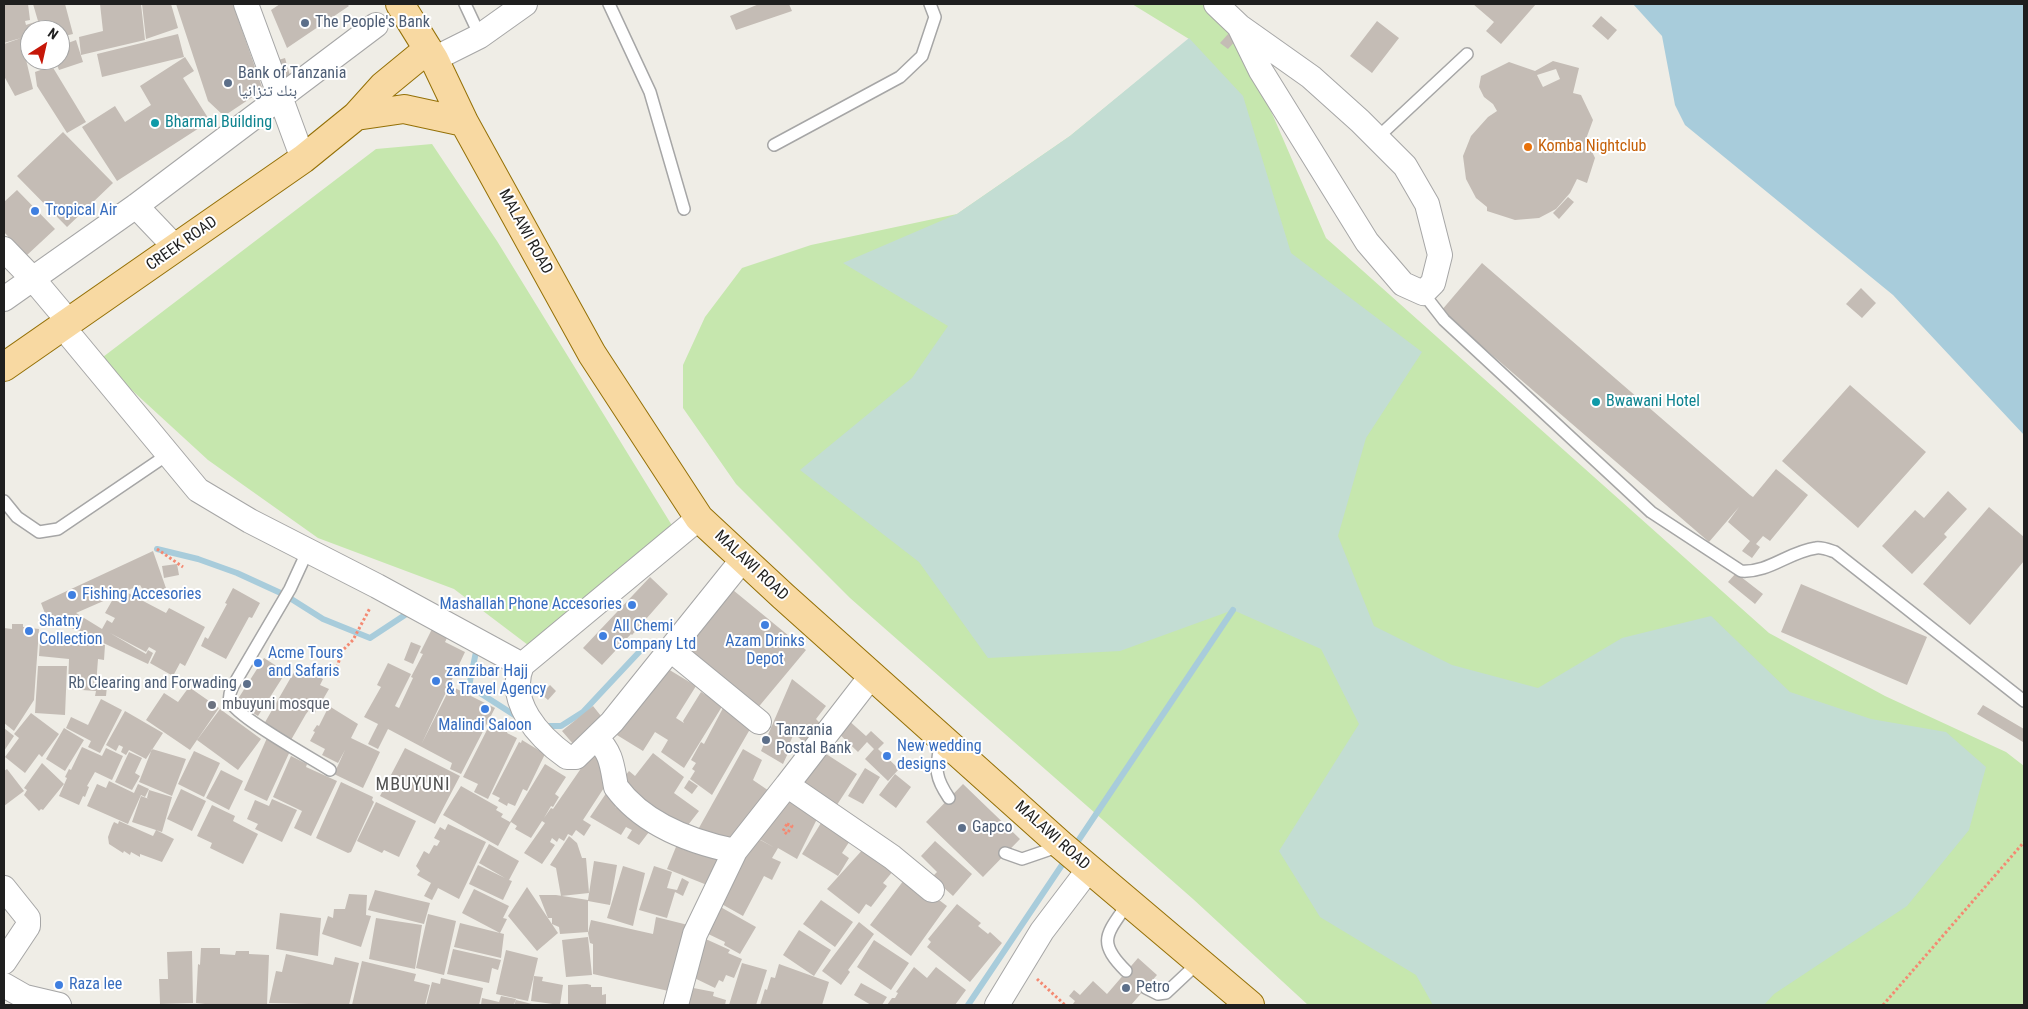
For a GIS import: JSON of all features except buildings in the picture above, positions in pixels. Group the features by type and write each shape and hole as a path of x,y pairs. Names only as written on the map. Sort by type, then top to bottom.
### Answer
{"main road":[{"name":"MALAWI ROAD","path":"400,4 431,54 464,122 592,354 699,518 1061,845 1250,1005"},
{"name":"CREEK ROAD","path":"4,367 303,159 356,116 383,86 431,54"},
{"path":"356,116 404,109 464,122"}],"street":[{"path":"246,4 282,97 303,159"},
{"path":"431,54 480,36 525,4"},
{"path":"1216,4 1239,26 1311,77 1405,166 1427,204 1440,255 1433,282 1423,293 1404,284 1367,242 1261,71 1239,26"},
{"path":"4,299 136,206 376,25"},
{"path":"136,206 176,248"},
{"path":"4,249 33,279 167,455 198,490 522,665"},
{"path":"699,518 522,665 517,685 526,715 543,736 559,751 572,758 584,751 671,650 743,559"},
{"path":"671,650 759,722"},
{"path":"676,1005 695,934 734,851 872,676"},
{"path":"596,738 609,751 614,767 616,787 650,819 689,838 734,851"},
{"path":"787,786 892,857 932,890"},
{"path":"997,1005 1042,931 1089,869"},
{"path":"4,888 28,918 28,926 4,962"},
{"path":"4,985 25,998 59,1005"}],"lane":[{"path":"465,4 480,36"},
{"path":"609,4 650,92 684,209"},
{"path":"774,145 900,76 922,56 935,17 930,4"},
{"path":"1377,138 1466,54"},
{"path":"1423,293 1444,320 1651,512 1740,571 1754,572 1818,547 1835,552 2024,701"},
{"path":"4,501 17,518 39,532 58,529 167,455"},
{"path":"308,550 282,604 229,694 230,700 243,715 330,770"},
{"path":"941,737 936,772 937,780 949,798"},
{"path":"1005,853 1022,859 1061,845"},
{"path":"1126,971 1112,956 1107,945 1109,932 1128,903"},
{"path":"1146,988 1158,994 1166,993 1199,962"}],"path":[{"path":"158,549 183,567"},
{"path":"334,676 342,651 353,640 361,625"},
{"path":"1883,1005 2024,842"},
{"path":"1020,967 1065,1005"}],"green space":[{"path":"1132,4 1207,4 1235,28 1326,238 1769,633 1885,696 2006,752 2024,766 2024,1005 1308,1005 1193,899 850,598 736,484 683,408 683,365 705,317 742,268 811,245 957,214 1070,136 1189,39"},
{"path":"1189,38 1243,96 1291,253 1422,352 1366,438 1338,536 1374,626 1452,665 1538,688 1622,638 1711,616 1790,692 1871,719 1946,732 1986,767 1969,830 1907,906 1774,994 1764,1005 1433,1005 1416,975 1320,917 1279,851 1359,724 1321,649 1233,610 1120,651 988,658 919,562 800,470 912,378 948,326 843,263 957,214 1070,136"},
{"path":"432,144 497,241 676,532 528,645 454,589 318,538 208,460 99,360 376,149"}],"water":[{"path":"1633,4 2024,4 2024,435 1893,295 1685,125 1675,105 1662,36"}],"waterway":[{"path":"157,549 198,559 237,573 285,595 323,619 370,638 411,611"},
{"path":"1074,847 1233,610"},
{"path":"477,647 469,686 519,718"},
{"path":"542,726 561,726 583,712 641,650"},
{"path":"968,1005 1066,859"}],"place":[{"name":"The People's Bank","path":"305,23"},
{"name":"Bank of Tanzania بنك تنزانيا","path":"228,83"},
{"name":"Bharmal Building","path":"155,123"},
{"name":"Komba Nightclub","path":"1528,147"},
{"name":"Tropical Air","path":"35,211"},
{"name":"Bwawani Hotel","path":"1596,402"},
{"name":"Fishing Accesories","path":"72,595"},
{"name":"Mashallah Phone Accesories","path":"632,605"},
{"name":"Azam Drinks Depot","path":"765,625"},
{"name":"Shatny Collection","path":"29,631"},
{"name":"All Chemi Company Ltd","path":"603,636"},
{"name":"Acme Tours and Safaris","path":"258,663"},
{"name":"zanzibar Hajj & Travel Agency","path":"436,681"},
{"name":"Rb Clearing and Forwading","path":"247,684"},
{"name":"mbuyuni mosque","path":"212,705"},
{"name":"Malindi Saloon","path":"485,709"},
{"name":"Tanzania Postal Bank","path":"766,740"},
{"name":"New wedding designs","path":"887,756"},
{"name":"Gapco","path":"962,828"},
{"name":"Raza lee","path":"59,985"},
{"name":"Petro","path":"1126,988"}],"district":[{"name":"MBUYUNI","path":"413,785"}]}
